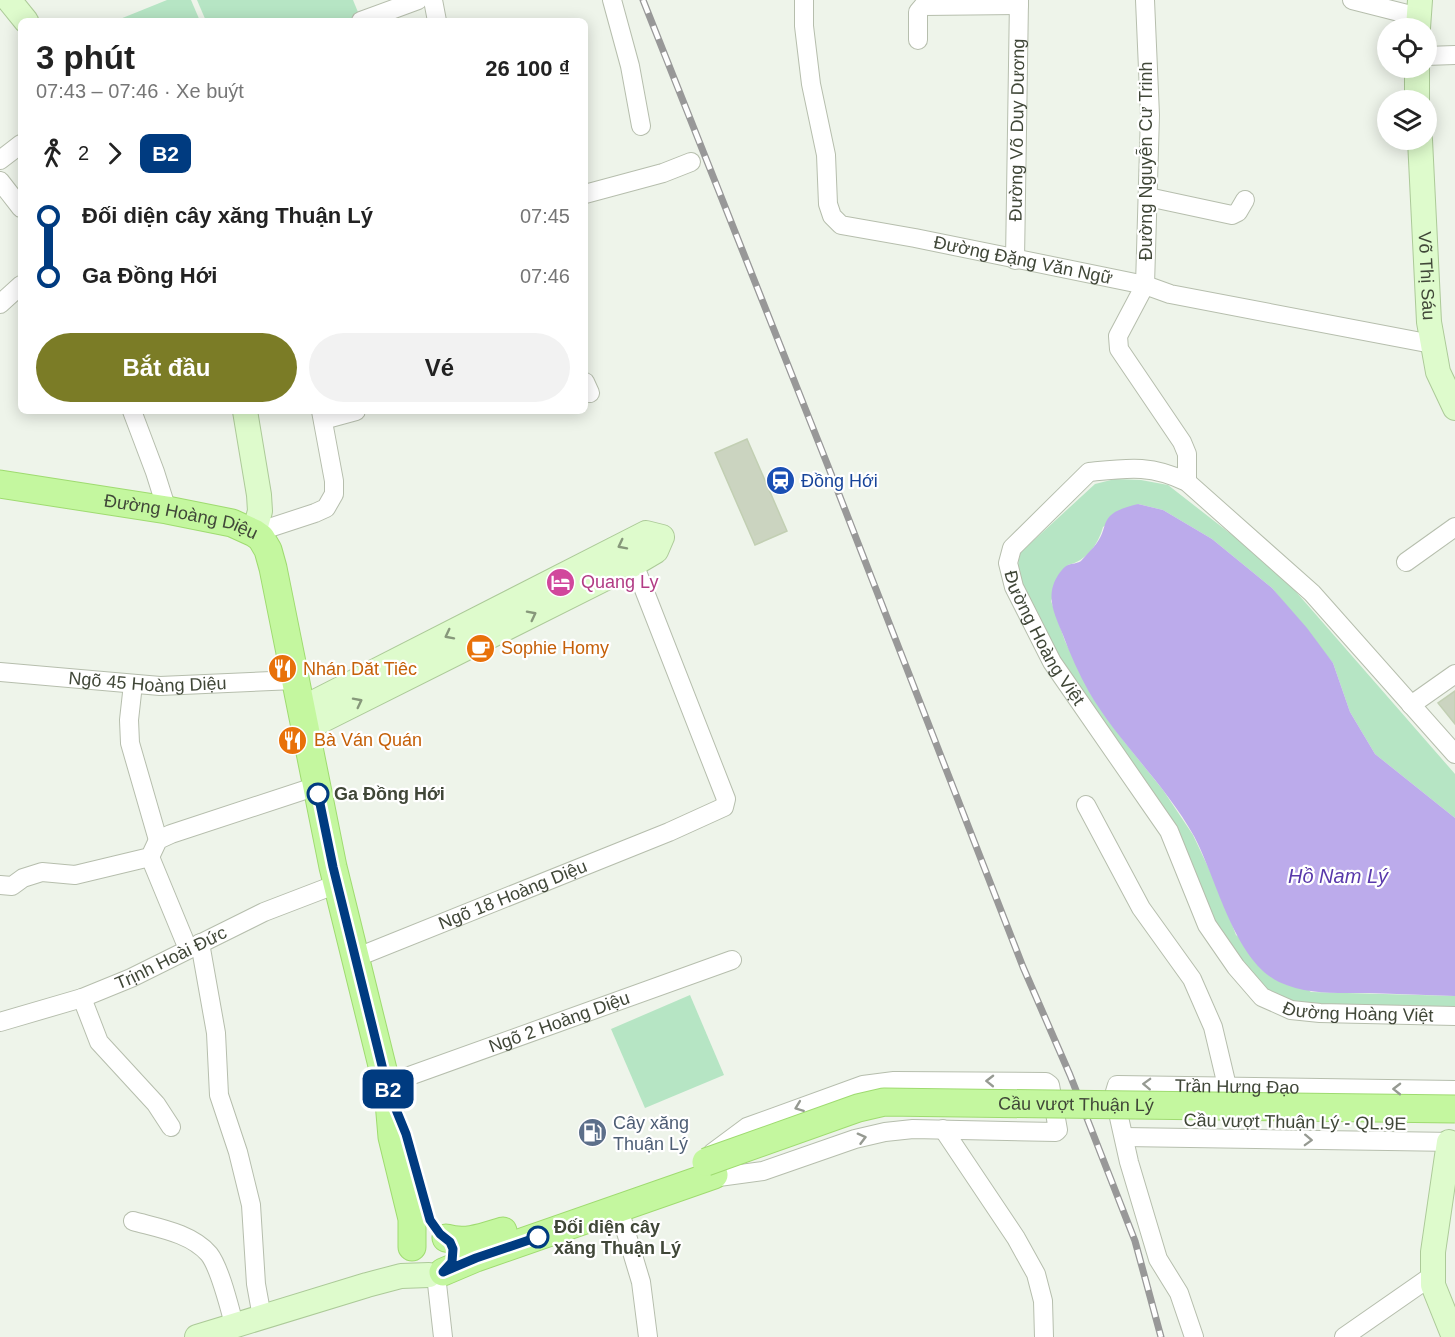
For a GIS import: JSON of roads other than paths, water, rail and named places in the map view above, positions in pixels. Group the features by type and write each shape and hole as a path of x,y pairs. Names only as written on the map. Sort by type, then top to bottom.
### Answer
{"main road":[{"name":"Đường Hoàng Diệu","path":"0,484 213,518 254,532 268,549 337,884 387,1087 392,1137 412,1219 412,1251"},
{"name":"Đường Hoàng Diệu","path":"387,1087 406,1134 430,1220 443,1236"},
{"name":"Cầu vượt Thuận Lý","path":"704,1171 858,1108 884,1102 1455,1109"},
{"name":"Cầu vượt Thuận Lý - QL.9E","path":"704,1171 869,1118 882,1116 1453,1136"},
{"path":"704,1171 619,1209 436,1274 417,1268 412,1251 416,1241 427,1234 462,1241 478,1239 704,1171"},
{"path":"436,1274 452,1262 454,1255 453,1249 443,1236"}],"street":[{"path":"9,0 24,18"},
{"path":"369,18 418,0"},
{"path":"433,0 436,18"},
{"path":"612,0 630,66 640,126"},
{"name":"Đường Đặng Văn Ngữ","path":"804,0 804,26 810,72 826,155 828,204 832,216 841,225 915,237 1016,260 1145,285 1170,294 1432,344"},
{"name":"Đường Nguyễn Cư Trinh","path":"1145,0 1150,115 1145,285"},
{"path":"1352,0 1419,15"},
{"path":"918,40 918,12 923,6 1019,2"},
{"name":"Đường Võ Duy Dương","path":"1016,260 1019,2"},
{"path":"1437,56 1455,55"},
{"path":"0,160 18,146"},
{"name":"Võ Thị Sáu","path":"1420,150 1429,322 1438,372 1455,408"},
{"path":"588,193 663,173 691,162"},
{"path":"0,181 18,204"},
{"path":"1148,197 1191,205 1225,215 1238,212 1245,200"},
{"path":"1145,285 1118,336 1119,349 1182,442 1187,454 1187,482"},
{"path":"0,304 18,288"},
{"path":"133,414 167,510"},
{"path":"246,414 259,495 260,512 254,532"},
{"path":"254,532 326,508 334,494 334,481 322,415"},
{"name":"Đường Hoàng Việt","path":"1455,754 1312,593 1187,482 1168,473 1139,467 1089,472 1012,548 1008,563 1014,587 1052,662 1169,831 1207,925 1236,967 1262,997 1292,1010 1320,1014 1455,1016"},
{"path":"1407,562 1455,527"},
{"path":"646,533 662,537 656,551 634,564 303,719 646,533"},
{"name":"Ngõ 18 Hoàng Diệu","path":"356,958 669,832 724,807 726,799 634,564"},
{"name":"Ngõ 45 Hoàng Diệu","path":"0,672 160,686 296,680"},
{"path":"1411,705 1455,674"},
{"path":"133,684 129,720 130,743 158,840"},
{"path":"150,857 158,840 171,834 317,786"},
{"path":"1086,805 1141,908 1192,978 1214,1027 1227,1086"},
{"path":"0,885 12,886 23,878 42,872 75,875 150,857"},
{"path":"150,857 194,946 215,1022 219,1095 238,1152 251,1205 256,1284 262,1317"},
{"name":"Trịnh Hoài Đức","path":"0,1022 82,998 131,978 264,912 337,884"},
{"name":"Ngõ 2 Hoàng Diệu","path":"387,1087 732,960"},
{"path":"82,998 99,1041 141,1087 171,1127"},
{"path":"969,1080 1046,1082 1050,1085 1058,1130 1056,1132 943,1130 885,1132 855,1139 764,1171 704,1171 747,1127 863,1085 894,1081 969,1080"},
{"name":"Trần Hưng Đạo","path":"1124,1137 1114,1095 1117,1085 1455,1090"},
{"path":"943,1130 1016,1238 1036,1274 1043,1301 1044,1337"},
{"path":"1194,1337 1190,1319 1179,1293 1158,1259 1129,1162 1124,1137 1453,1136 1433,1252 1433,1285 1454,1337"},
{"path":"619,1209 640,1282 648,1337"},
{"path":"133,1221 170,1231 188,1239 209,1255 215,1266 234,1324"},
{"path":"367,1285 398,1269 412,1251"},
{"path":"197,1337 234,1324 401,1276 436,1274 443,1337"},
{"path":"1344,1337 1433,1275"}],"water":[{"name":"Hồ Nam Lý","path":"1138,504 1163,510 1212,539 1272,588 1307,628 1333,663 1350,712 1375,754 1455,818 1455,996 1335,993 1301,989 1279,982 1263,971 1250,956 1228,917 1194,836 1170,799 1114,729 1089,692 1053,609 1052,590 1062,570 1082,560 1097,543 1109,517 1123,508"}],"railway":[{"path":"643,0 1023,967 1070,1075 1135,1241 1161,1337"}],"place":[{"name":"Đồng Hới","path":"780,481"},
{"name":"Quang Ly","path":"560,582"},
{"name":"Sophie Homy","path":"480,648"},
{"name":"Nhán Dăt Tiêc","path":"282,669"},
{"name":"Bà Ván Quán","path":"293,740"},
{"name":"Ga Đồng Hới","path":"318,794"},
{"name":"Cây xăng Thuận Lý","path":"592,1133"},
{"name":"Đối diện cây xăng Thuận Lý","path":"538,1237"}]}
